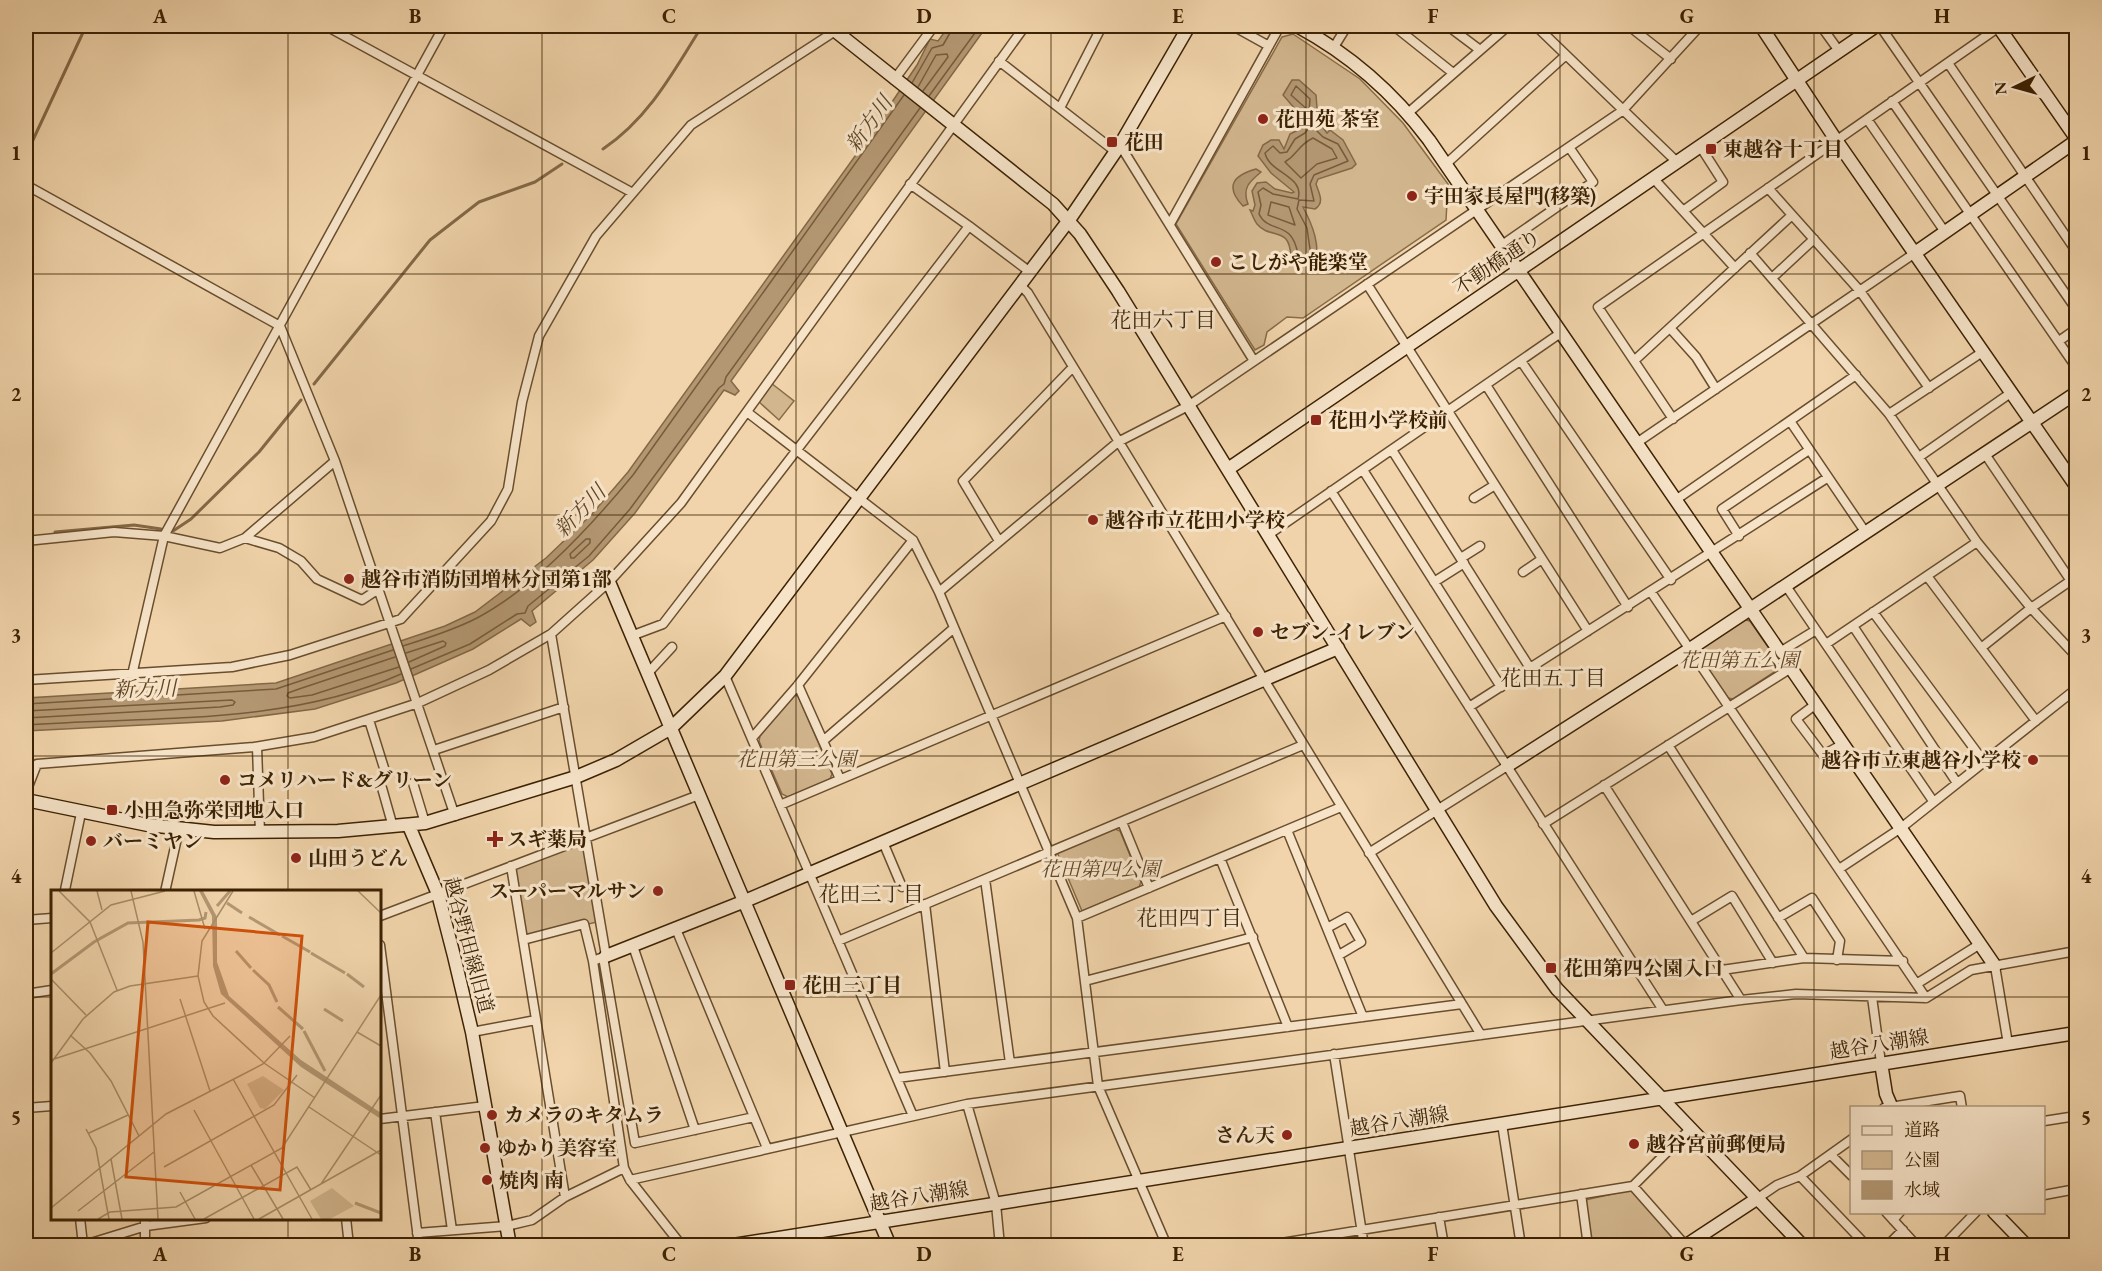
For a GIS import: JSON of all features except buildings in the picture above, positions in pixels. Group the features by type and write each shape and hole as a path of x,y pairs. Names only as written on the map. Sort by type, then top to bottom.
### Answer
{"street":[{"path":"327,26 419,74 631,192"},
{"path":"132,675 164,536 444,26"},
{"path":"894,80 934,26"},
{"path":"26,792 37,764 257,747 314,737 418,703 489,670 552,634 609,582 681,503 1025,26"},
{"path":"1060,108 1102,26"},
{"path":"26,800 81,813 179,829 261,833 409,826 456,816 576,777 636,749 672,728 725,676 1069,220 1118,148 1188,26"},
{"path":"1233,26 1269,46"},
{"path":"1170,224 1280,26"},
{"path":"1297,26 1334,47 1359,66 1408,113 1446,164 1995,966 2008,1044"},
{"path":"1334,47 1347,26"},
{"path":"1395,26 1453,73"},
{"path":"1448,26 1480,50"},
{"path":"1408,113 1508,26"},
{"path":"1629,26 1671,59"},
{"path":"939,592 1118,442 1188,406 1622,111 1700,26"},
{"path":"1761,26 1795,81 2076,486"},
{"path":"1821,26 1839,51"},
{"path":"1878,26 1920,82 2076,309"},
{"name":"不動橋通り","path":"1228,469 1878,26"},
{"path":"1638,442 1673,419 1860,291 1998,195 2026,177 2076,139 1999,26 1598,307 1673,419"},
{"path":"26,680 232,667 290,655 401,619 491,521 501,505 508,489 522,402 539,336 596,236 691,124 837,27 894,80 1030,184 1069,220 1096,257 1436,810 1517,937 1544,973 1586,1021 1803,1245"},
{"path":"1541,27 1622,111 1677,162"},
{"path":"1446,164 1566,55"},
{"path":"999,62 1118,148 1170,224 1254,361"},
{"path":"1948,63 2076,251"},
{"path":"1892,101 2076,367"},
{"path":"1867,118 1945,232"},
{"path":"1683,211 1724,182 1700,146"},
{"path":"1502,245 1593,182 1569,147"},
{"path":"1654,178 1735,268"},
{"path":"910,184 1030,272"},
{"path":"26,185 280,326 335,461 392,622 456,816"},
{"path":"1768,188 1860,291 1929,388"},
{"path":"1635,360 1792,215"},
{"path":"631,636 663,624 969,226"},
{"path":"1772,278 1814,239"},
{"path":"1750,253 1889,414 1977,542 2031,608 2076,656"},
{"path":"1367,284 1588,632"},
{"path":"1020,285 1028,293 1481,1035"},
{"path":"1670,328 1696,357 1716,389"},
{"path":"2059,341 2076,328"},
{"path":"1268,535 1562,332"},
{"path":"1889,414 1984,351"},
{"path":"1521,361 1671,580"},
{"path":"999,541 963,481 1073,367"},
{"path":"1677,499 1856,375"},
{"path":"1486,385 1628,607"},
{"path":"1919,458 2012,392"},
{"path":"1369,852 1690,649 2076,393"},
{"path":"747,412 914,540 939,592 1018,785 1077,918 1098,1086 1167,1245"},
{"path":"1790,422 1866,533"},
{"path":"1392,450 1530,668"},
{"path":"1739,536 1722,508 1809,450"},
{"path":"1981,648 2031,608 2074,579 1985,454"},
{"path":"26,541 114,532 164,536 220,548 245,538 335,461"},
{"path":"1363,470 1501,687"},
{"path":"1469,707 1671,580 1827,478"},
{"path":"1474,498 1495,485"},
{"path":"1331,491 1663,1010"},
{"path":"245,538 279,548 301,561 317,579 362,600 380,588"},
{"path":"752,738 798,685 914,540"},
{"path":"1826,644 1977,542"},
{"path":"1434,582 1480,546"},
{"path":"1523,572 1542,560"},
{"path":"1927,576 2036,721"},
{"path":"609,582 890,1245"},
{"path":"1786,586 1933,801"},
{"path":"1651,592 1926,998"},
{"path":"1873,612 1984,762"},
{"path":"780,805 1226,616"},
{"path":"1853,626 1957,783"},
{"path":"823,741 954,628"},
{"path":"1780,652 1816,630"},
{"path":"552,634 635,1143 754,1117"},
{"path":"647,674 672,648"},
{"path":"593,961 745,901 1338,648"},
{"path":"1543,824 1791,668"},
{"path":"725,676 913,1116"},
{"path":"798,685 840,779"},
{"path":"1839,869 1901,828 2076,689"},
{"path":"1816,704 1797,718 1823,755 1843,744"},
{"path":"434,750 564,707"},
{"path":"369,720 384,768"},
{"path":"838,941 1303,745"},
{"path":"1668,745 1804,958"},
{"path":"257,747 261,833"},
{"path":"413,783 425,823"},
{"path":"1604,785 1741,1000"},
{"path":"382,788 393,827"},
{"path":"381,916 699,795"},
{"path":"1077,918 1341,807"},
{"path":"65,890 81,813"},
{"path":"1122,822 1149,888"},
{"name":"越谷野田線旧道","path":"409,826 438,894 471,1032 510,1245"},
{"path":"165,890 179,829"},
{"path":"1287,830 1363,1017"},
{"path":"883,842 902,887"},
{"path":"1220,858 1288,1027"},
{"path":"511,866 565,1197"},
{"path":"985,879 1010,1063"},
{"path":"1691,921 1732,896 1773,963"},
{"path":"1778,918 1812,898 1840,941 1837,960"},
{"path":"926,904 945,1072"},
{"path":"1327,928 1347,917 1361,942 1339,955"},
{"path":"26,920 51,918"},
{"path":"523,940 585,924 593,961 624,1168 630,1180 682,1245"},
{"path":"675,929 767,1148"},
{"path":"1085,981 1253,937"},
{"path":"1918,983 1980,944"},
{"path":"633,946 695,1130"},
{"path":"630,1180 967,1104 1741,1000 1796,994 1926,998 1971,970 2076,951"},
{"path":"1722,970 1804,958 1903,961"},
{"path":"381,962 383,996 419,1245"},
{"path":"26,994 51,990"},
{"path":"1872,997 1889,1106"},
{"path":"897,1078 1462,1005"},
{"path":"471,1032 536,1020"},
{"name":"越谷八潮線","path":"727,1245 800,1241 880,1222 2076,1033"},
{"path":"1334,1054 1364,1245"},
{"path":"1895,1106 1960,1096 1962,1106"},
{"path":"967,1104 996,1204 1000,1245"},
{"path":"26,1108 51,1106"},
{"path":"381,1119 485,1106"},
{"path":"435,1112 452,1230"},
{"path":"2045,1121 2076,1116"},
{"path":"1502,1124 1521,1245"},
{"path":"1262,1245 1633,1186 1691,1128"},
{"path":"1633,1186 1685,1245 1777,1185 1800,1176 1850,1140"},
{"path":"1831,1155 1850,1175"},
{"path":"417,1233 507,1226 532,1220 565,1197 624,1168"},
{"path":"1800,1176 1867,1245"},
{"path":"2045,1194 2076,1189"},
{"path":"1581,1194 1588,1245"},
{"path":"1888,1214 1917,1245"},
{"path":"1893,1220 1898,1214"},
{"path":"1942,1245 1974,1214"},
{"path":"1996,1214 2027,1245"},
{"path":"1439,1217 1444,1245"},
{"path":"80,1220 82,1245 145,1222 176,1220"},
{"path":"346,1220 349,1245"},
{"path":"145,1222 145,1245"},
{"path":"1887,1245 1903,1230"}],"green space":[{"path":"1293,34 1360,79 1403,123 1448,184 1446,220 1303,318 1287,317 1267,332 1264,345 1255,350 1176,224 1282,37"},
{"path":"771,383 794,401 779,420 758,401"},
{"name":"花田第五公園","path":"1745,620 1750,621 1780,664 1779,669 1733,699 1728,698 1699,655 1699,649"},
{"name":"花田第三公園","path":"794,695 798,696 832,774 830,779 788,797 782,794 759,741 760,736"},
{"name":"花田第四公園","path":"1115,829 1120,831 1141,882 1139,887 1082,911 1057,852"},
{"path":"586,838 601,921 523,940 511,866"},
{"path":"1631,1190 1680,1244 1591,1245 1585,1200"}],"water":[{"path":"949,26 987,26 731,381 739,391 735,395 724,390 635,513 593,560 532,611 536,622 530,626 521,619 473,649 396,683 315,709 222,721 26,731 26,698 276,683 445,626 475,612 546,558 592,514 628,472 858,152 854,142 863,145 917,65 930,39 938,41"},
{"path":"1292,80 1299,80 1316,95 1318,121 1327,133 1330,130 1343,140 1356,164 1352,168 1318,179 1316,184 1320,204 1315,209 1303,207 1313,228 1316,244 1314,267 1291,261 1288,242 1284,237 1262,229 1250,210 1253,211 1255,205 1252,191 1257,183 1266,182 1275,189 1294,192 1271,173 1258,156 1263,145 1271,140 1279,140 1284,149 1290,134 1302,128 1302,117 1283,95"},
{"path":"1256,169 1261,172 1246,189 1248,204 1243,206 1234,193 1234,182 1242,174"}],"waterway":[{"path":"26,155 86,26"},
{"path":"603,149 619,137 647,108 670,77 702,26"},
{"path":"314,384 430,240 479,202 535,182 562,164"},
{"path":"173,531 191,519 259,452 301,400"},
{"path":"55,532 134,525 161,529"}],"place":[{"name":"花田苑 茶室","path":"1263,119"},
{"name":"花田","path":"1112,142"},
{"name":"東越谷十丁目","path":"1711,149"},
{"name":"宇田家長屋門(移築)","path":"1412,196"},
{"name":"こしがや能楽堂","path":"1216,262"},
{"name":"花田小学校前","path":"1316,420"},
{"name":"越谷市立花田小学校","path":"1093,520"},
{"name":"越谷市消防団増林分団第1部","path":"349,579"},
{"name":"セブン-イレブン","path":"1258,632"},
{"name":"越谷市立東越谷小学校","path":"2033,760"},
{"name":"コメリハード&グリーン","path":"225,780"},
{"name":"小田急弥栄団地入口","path":"112,810"},
{"name":"スギ薬局","path":"495,839"},
{"name":"バーミヤン","path":"91,841"},
{"name":"山田うどん","path":"296,858"},
{"name":"スーパーマルサン","path":"658,891"},
{"name":"花田第四公園入口","path":"1551,968"},
{"name":"花田三丁目","path":"790,985"},
{"name":"カメラのキタムラ","path":"492,1115"},
{"name":"さん天","path":"1287,1135"},
{"name":"越谷宮前郵便局","path":"1634,1144"},
{"name":"ゆかり美容室","path":"485,1148"},
{"name":"焼肉 南","path":"487,1180"}],"district":[{"name":"花田六丁目","path":"1163,320"},
{"name":"花田五丁目","path":"1553,678"},
{"name":"花田三丁目","path":"871,894"},
{"name":"花田四丁目","path":"1189,918"}],"water label":[{"name":"新方川","path":"869,124"},
{"name":"新方川","path":"580,511"},
{"name":"新方川","path":"145,689"}]}
